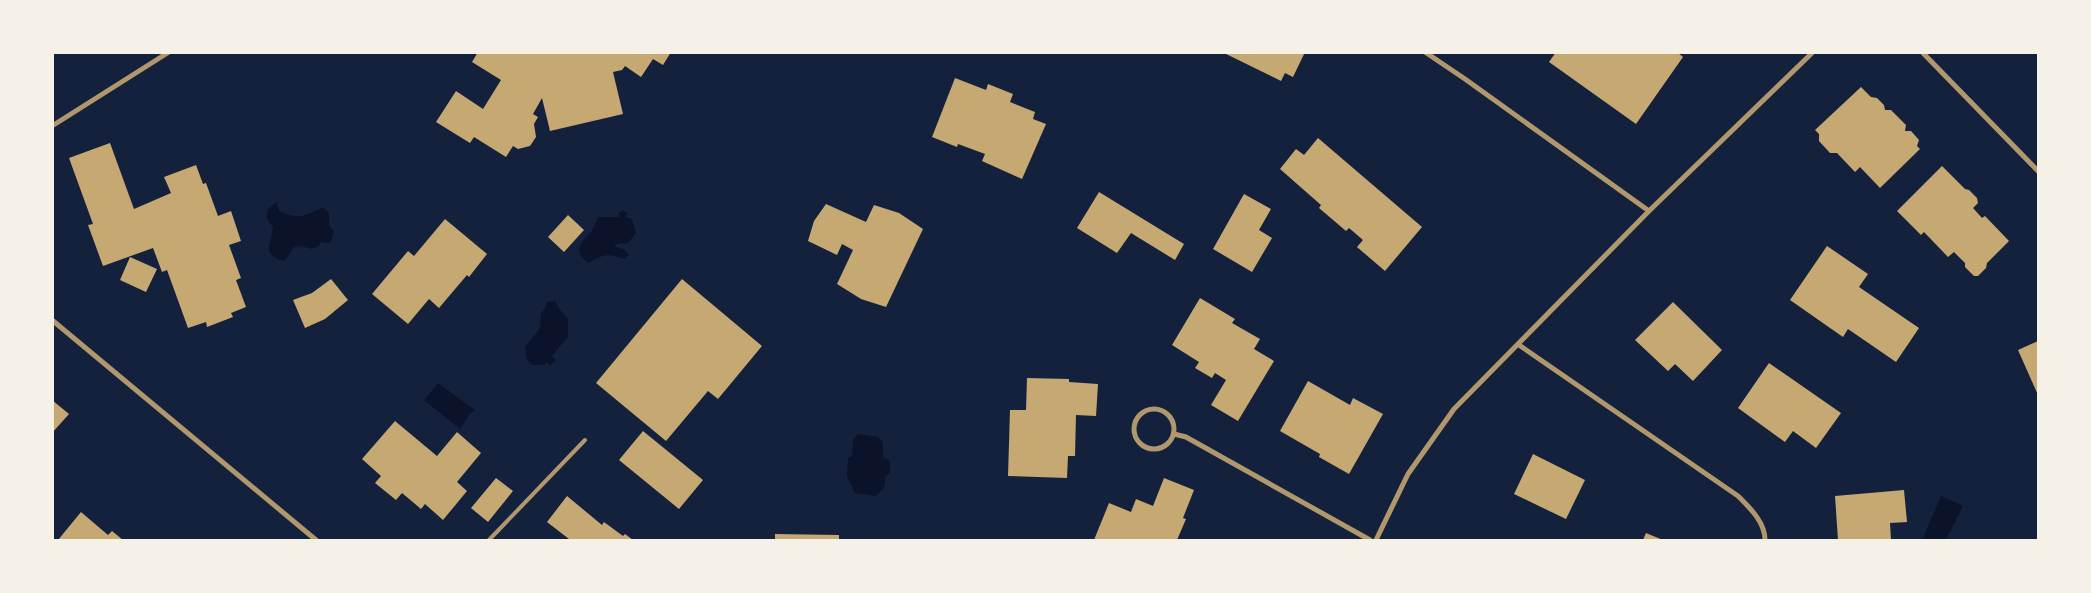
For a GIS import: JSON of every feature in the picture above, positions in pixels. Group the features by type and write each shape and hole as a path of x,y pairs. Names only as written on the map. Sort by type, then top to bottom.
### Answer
{"street":[{"path":"52,126 169,52"},
{"path":"1425,52 1649,211"},
{"path":"1376,540 1408,474 1454,409 1649,211 1813,52"},
{"path":"1922,52 2038,171"},
{"path":"52,320 316,540"},
{"path":"1519,345 1738,496 1756,515 1765,534 1765,540"},
{"path":"1153,409 1159,410 1171,417 1174,424 1174,434 1170,443 1164,447 1152,450 1140,444 1136,439 1134,426 1140,414 1153,409"},
{"path":"1174,434 1186,437 1370,540"}],"lane":[{"path":"489,540 584,440"}],"water":[{"path":"277,202 279,211 296,216 306,215 323,207 329,213 329,226 334,231 332,240 328,243 320,242 319,246 312,249 301,246 294,247 283,261 276,258 272,255 269,248 273,227 268,220 267,213 270,207"},
{"path":"623,210 627,213 625,217 632,219 636,233 628,243 614,246 625,250 629,255 624,259 606,255 589,263 579,251 581,244 592,230 598,217 619,217 618,213"},
{"path":"555,301 568,318 568,337 552,356 556,360 550,366 547,362 544,365 532,365 527,359 525,347 540,328 541,314 546,307 546,302"},
{"path":"438,383 475,410 469,415 460,429 424,400"},
{"path":"858,434 878,437 883,442 883,458 888,459 890,462 890,474 886,475 884,488 876,496 855,493 847,476 848,458 852,456 853,440"},
{"path":"1941,496 1963,506 1946,540 1927,540 1923,538"}],"building":[{"path":"478,52 534,52 537,54 544,52 671,52 663,65 653,59 641,77 625,66 622,70 613,72 623,114 550,131 542,98 533,114 538,117 534,124 536,137 530,146 518,149 513,146 506,157 474,137 470,143 436,122 456,91 483,109 501,80 472,62"},
{"path":"1222,52 1305,52 1293,77 1285,73 1281,81"},
{"path":"1556,52 1677,52 1683,57 1636,124 1549,62"},
{"path":"955,78 986,90 988,84 1013,94 1010,102 1035,112 1033,119 1046,124 1022,179 982,161 985,154 958,144 957,147 932,137"},
{"path":"1861,87 1871,97 1877,98 1884,105 1885,110 1891,110 1906,125 1905,131 1911,131 1919,140 1917,146 1920,149 1880,188 1860,167 1855,172 1837,153 1830,153 1819,141 1819,134 1815,130"},
{"path":"1318,138 1422,227 1385,271 1357,247 1363,240 1349,228 1346,231 1319,208 1321,205 1280,169 1296,149 1304,155"},
{"path":"110,143 134,209 171,193 164,177 196,165 203,184 206,183 218,216 231,211 241,241 229,245 241,278 236,280 246,307 231,313 233,317 207,327 206,322 188,328 167,270 162,272 153,248 103,266 88,225 93,224 69,158"},
{"path":"1942,166 1977,198 1978,203 1973,208 1982,218 1985,216 2009,241 1987,263 1986,268 1978,276 1974,276 1965,267 1965,263 1954,252 1948,257 1924,232 1921,235 1897,211"},
{"path":"1099,192 1184,244 1175,260 1131,233 1117,253 1077,228"},
{"path":"1244,194 1271,209 1259,230 1272,238 1252,272 1213,249"},
{"path":"826,204 866,222 874,205 899,213 923,229 886,307 861,299 837,284 853,250 842,244 837,255 808,241 814,221"},
{"path":"568,215 584,230 564,252 548,237"},
{"path":"445,219 487,254 469,277 467,275 439,308 429,299 408,324 372,294 408,251 414,256"},
{"path":"1827,246 1868,274 1859,287 1919,328 1896,362 1848,329 1843,337 1790,300"},
{"path":"130,257 157,269 146,292 120,280"},
{"path":"331,279 348,300 325,319 305,328 293,300 312,293"},
{"path":"682,279 762,346 718,399 708,391 666,441 596,383"},
{"path":"1200,298 1235,319 1232,323 1260,339 1254,349 1274,361 1238,421 1211,405 1226,380 1215,373 1212,378 1195,368 1199,362 1172,345"},
{"path":"1673,302 1722,350 1693,381 1675,364 1668,371 1635,340"},
{"path":"2038,341 2038,395 2018,350"},
{"path":"1769,363 1841,413 1816,448 1793,431 1785,442 1738,408"},
{"path":"1027,378 1069,379 1069,382 1098,384 1096,416 1076,415 1075,456 1068,456 1067,478 1008,476 1010,410 1026,410"},
{"path":"1308,381 1350,405 1353,398 1383,414 1349,474 1319,457 1320,454 1280,431"},
{"path":"52,400 69,414 52,433"},
{"path":"395,421 437,456 457,432 481,453 457,482 467,491 443,520 425,504 421,509 402,493 396,500 375,483 381,476 362,459"},
{"path":"643,431 703,480 679,509 619,460"},
{"path":"1533,454 1585,480 1566,519 1514,494"},
{"path":"496,478 513,491 488,522 471,508"},
{"path":"1164,478 1194,490 1183,518 1186,519 1177,540 1094,540 1109,503 1131,512 1136,499 1153,506"},
{"path":"1904,490 1907,522 1890,523 1891,540 1838,540 1835,496"},
{"path":"567,496 602,525 604,522 623,536 625,534 633,540 568,540 547,522"},
{"path":"81,512 108,535 112,531 123,540 58,540"},
{"path":"1646,533 1663,540 1643,540"},
{"path":"775,534 839,535 839,540 775,540"}]}
